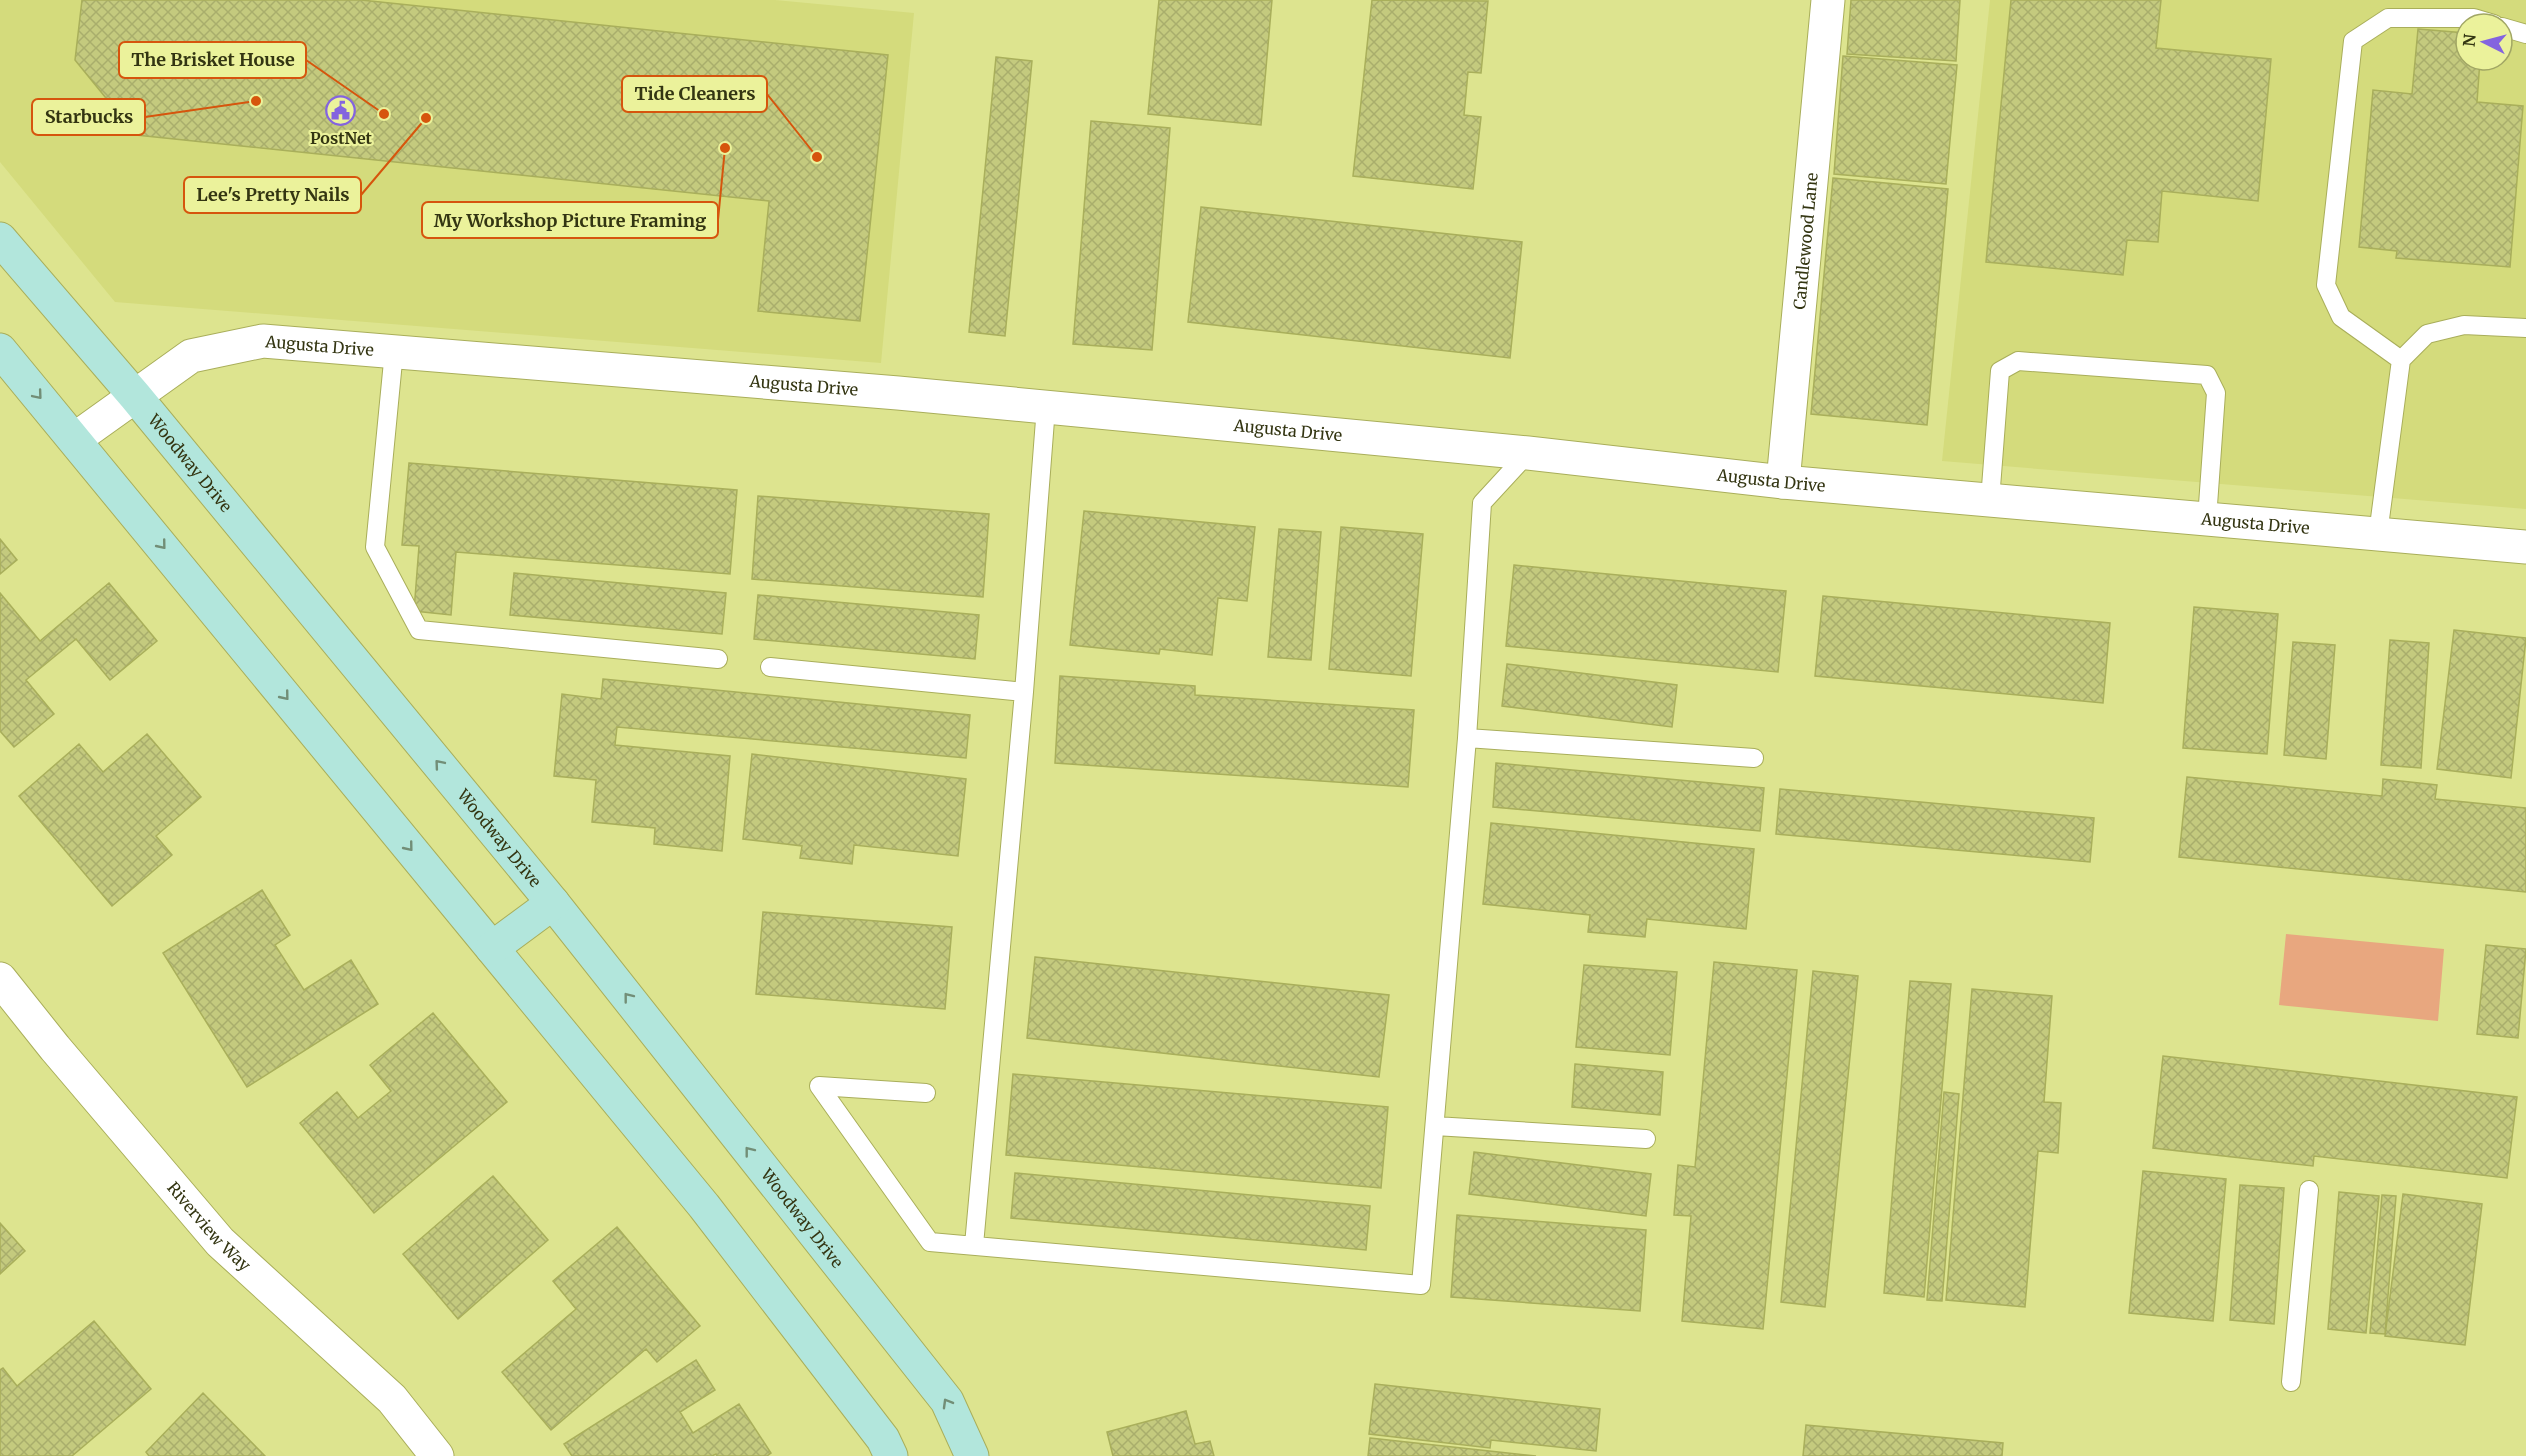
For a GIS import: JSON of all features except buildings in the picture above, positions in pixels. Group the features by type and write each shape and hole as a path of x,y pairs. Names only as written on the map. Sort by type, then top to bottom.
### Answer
{"main road":[{"name":"Woodway Drive","path":"0,239 135,396 553,903 947,1401 972,1456"},
{"path":"0,350 704,1206 883,1439 891,1456"},
{"path":"492,948 553,903"}],"street":[{"name":"Candlewood Lane","path":"1783,482 1828,0"},
{"name":"Augusta Drive","path":"75,439 191,356 263,341 1046,406 1528,453 1783,482 2526,546"},
{"name":"Riverview Way","path":"0,979 55,1048 220,1242 392,1399 437,1456"}],"lane":[{"path":"2401,360 2341,317 2326,285 2353,41 2388,18 2454,18"},
{"path":"2378,534 2401,360 2427,334 2464,325 2526,328"},
{"path":"394,351 375,548 419,630 718,659"},
{"path":"1990,500 2000,371 2018,361 2207,375 2216,393 2207,519"},
{"path":"974,1245 1024,692 1046,406"},
{"path":"926,1093 819,1086 930,1242 1421,1285 1467,738 1482,503 1528,453"},
{"path":"770,667 1024,692"},
{"path":"1467,738 1754,758"},
{"path":"1435,1126 1646,1139"},
{"path":"2291,1382 2308,1190"}],"shaded area":[{"path":"0,0 775,0 914,13 881,363 115,302 0,162"},
{"path":"1990,0 2526,0 2526,509 1942,461"},
{"path":"2286,934 2444,949 2438,1021 2279,1005"}],"place":[{"name":"Starbucks","path":"256,101"},
{"name":"PostNet","path":"341,110"},
{"name":"The Brisket House","path":"384,114"},
{"name":"Lee's Pretty Nails","path":"426,118"},
{"name":"My Workshop Picture Framing","path":"725,148"},
{"name":"Tide Cleaners","path":"817,157"}]}
